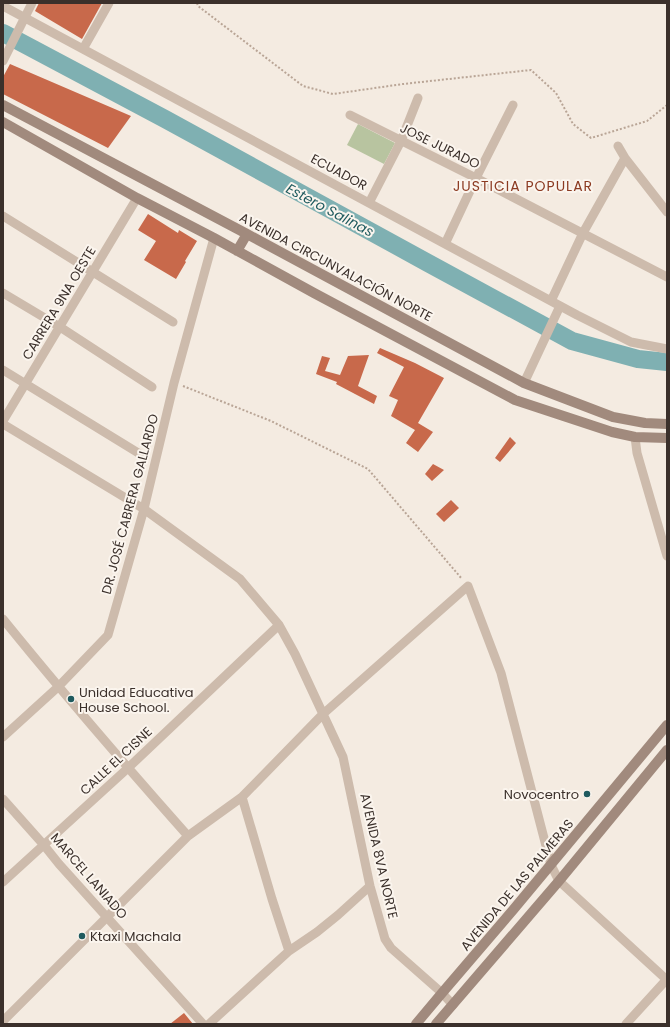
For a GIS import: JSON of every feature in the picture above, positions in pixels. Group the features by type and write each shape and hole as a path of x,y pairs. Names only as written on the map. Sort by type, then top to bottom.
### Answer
{"main road":[{"name":"AVENIDA CIRCUNVALACIÓN NORTE","path":"3,105 524,382 613,417 645,424 667,424"},
{"path":"3,122 137,198 515,400 612,432 635,437 667,438"},
{"path":"237,251 247,234"},
{"name":"AVENIDA DE LAS PALMERAS","path":"416,1024 667,725"},
{"path":"436,1024 559,881 667,750"}],"street":[{"path":"3,61 32,3"},
{"path":"83,49 109,3"},
{"name":"ECUADOR","path":"3,6 24,20 83,49 551,301 558,310 631,342 667,350"},
{"path":"369,203 401,141 418,98"},
{"path":"445,244 476,178 513,106"},
{"name":"JOSE JURADO","path":"350,115 476,178 667,277"},
{"path":"618,146 625,158 667,212"},
{"path":"551,301 583,233 625,158"},
{"name":"CARRERA 9NA OESTE","path":"3,423 137,198"},
{"path":"3,216 173,322"},
{"name":"DR. JOSÉ CABRERA GALLARDO","path":"3,737 58,687 108,635 144,509 174,383 214,238"},
{"path":"3,293 60,327 152,387"},
{"path":"524,382 558,310"},
{"path":"3,370 140,454"},
{"name":"AVENIDA 8VA NORTE","path":"3,423 144,509 240,579 279,625 295,654 343,757 370,886 386,940 391,948 442,993 453,1005"},
{"path":"635,437 637,453 667,556"},
{"path":"3,1021 188,836 242,797 323,714 468,586 501,673 551,865 559,881 667,979 626,1024"},
{"path":"3,620 58,687 188,836"},
{"name":"CALLE EL CISNE","path":"3,882 128,768 279,625"},
{"path":"242,797 289,951"},
{"name":"MARCEL LANIADO","path":"3,800 44,844 59,864 203,1024"},
{"path":"209,1024 289,951 318,932 370,886"}],"path":[{"path":"197,3 198,6 303,86 333,94 403,84 531,70 556,93 573,124 591,138 647,121 667,105"},
{"path":"174,383 271,421 368,470 468,586"}],"green space":[{"path":"358,124 395,143 384,164 347,145"}],"building":[{"path":"39,3 102,3 82,39 35,11"},
{"path":"10,64 131,116 108,148 3,94 3,77"},
{"path":"148,214 178,233 179,230 197,241 176,279 144,260 156,241 138,230"},
{"path":"380,348 415,363 444,378 418,423 433,432 418,452 406,443 415,430 391,416 398,400 389,396 404,367 377,353"},
{"path":"369,355 358,386 377,396 374,404 336,384 337,382 316,374 322,356 330,358 325,371 340,375 348,356"},
{"path":"510,437 516,443 500,462 495,458"},
{"path":"433,464 444,470 432,481 425,474"},
{"path":"451,500 459,508 444,522 436,514"},
{"path":"184,1013 193,1024 170,1024"}],"waterway":[{"name":"Estero Salinas","path":"3,33 165,119 572,341 638,359 667,362"}],"place":[{"name":"Unidad Educativa House School.","path":"71,699"},
{"name":"Novocentro","path":"587,794"},
{"name":"Ktaxi Machala","path":"82,936"}],"district":[{"name":"JUSTICIA POPULAR","path":"523,186"}]}
